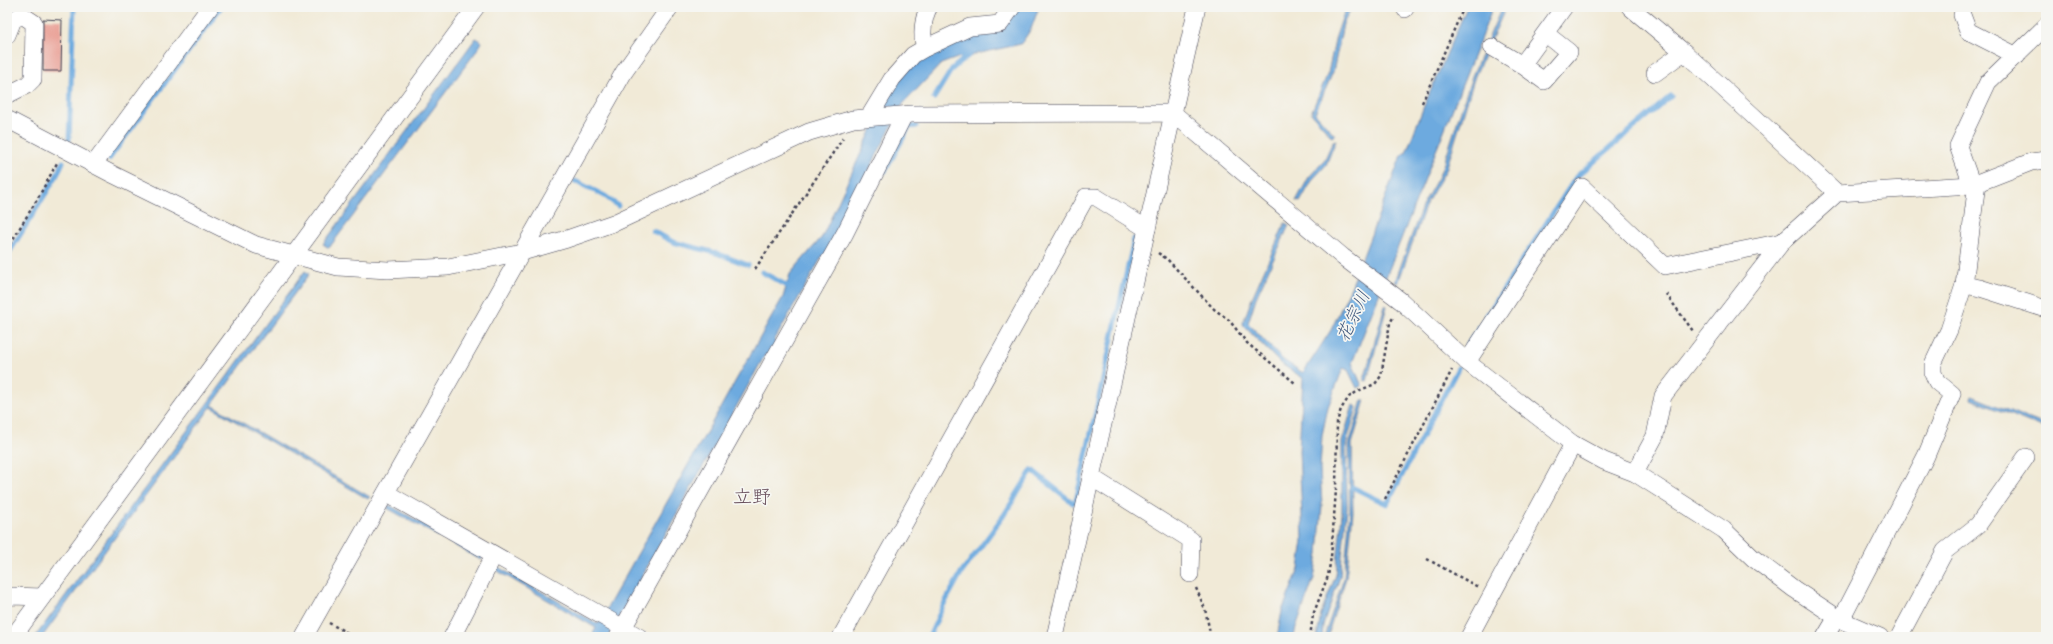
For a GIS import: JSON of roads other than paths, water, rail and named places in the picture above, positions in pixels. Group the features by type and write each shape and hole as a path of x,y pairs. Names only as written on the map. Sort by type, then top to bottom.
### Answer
{"street":[{"path":"94,164 210,7"},
{"path":"13,637 476,7"},
{"path":"304,637 624,72 670,7"},
{"path":"925,48 923,41 926,13 929,7"},
{"path":"861,118 913,55 970,27 1000,24 1012,7"},
{"path":"1055,637 1196,7"},
{"path":"1522,65 1546,34 1551,23 1564,7"},
{"path":"1630,7 1684,52 1837,193"},
{"path":"7,35 13,20 23,11 34,23 33,79 27,85 7,95"},
{"path":"1962,15 1968,31 2017,56"},
{"path":"1825,637 1839,618 1926,456 1952,394 1937,382 1933,373 1933,364 1948,330 1964,285 1974,184 1958,146 1988,82 2017,56 2046,26"},
{"path":"1492,47 1522,65 1544,81 1569,52 1546,34"},
{"path":"1655,73 1684,52"},
{"path":"7,119 256,245 292,256 338,267 388,270 448,267 522,252 616,222 781,147 809,132 861,118 904,115 1173,113 1343,257 1402,302 1464,359 1573,444 1604,461 1635,473 1724,530 1753,558 1794,590 1839,618 1880,637"},
{"path":"619,630 844,234 904,115"},
{"path":"1635,473 1655,436 1663,396 1782,242 1837,193 1974,184 2031,162 2046,160"},
{"path":"1464,359 1582,187 1665,266 1782,242"},
{"path":"841,637 1086,197 1096,197 1145,237"},
{"path":"1964,285 1980,288 2046,309"},
{"path":"1469,637 1573,444"},
{"path":"1899,637 1945,551 1978,525 2026,457"},
{"path":"1091,477 1191,540 1190,574"},
{"path":"386,493 600,615 619,630 639,637"},
{"path":"452,637 494,555"},
{"path":"7,598 12,596 42,597"}],"water":[{"path":"1018,7 1039,7 1031,29 1021,44 976,54 962,60 960,57 941,64 903,104 827,252 823,255 774,341 776,343 768,356 765,355 641,578 642,582 636,593 632,594 608,637 591,637 596,628 496,570 498,567 598,624 783,297 790,274 822,237 882,108 904,73 919,58"},
{"path":"1346,7 1352,7 1343,24 1333,72 1315,113 1335,135 1332,137 1311,113 1328,73 1336,36"},
{"name":"花宗川","path":"1467,7 1493,7 1352,363 1362,386 1357,388 1348,370 1343,368 1328,407 1322,435 1320,469 1322,505 1318,554 1314,578 1296,627 1294,637 1277,637 1282,611 1299,569 1303,540 1299,451 1303,378 1280,363 1244,326 1243,323 1252,298 1285,223 1289,225 1256,298 1248,323 1282,359 1303,373 1331,330 1352,285 1399,161 1404,153 1406,153 1424,106"},
{"path":"1502,7 1506,7 1475,76 1446,170 1426,204 1398,283 1395,282 1423,204 1439,176 1445,160 1472,76"},
{"path":"476,38 482,42 478,49 329,248 323,244"},
{"path":"1336,140 1326,165 1313,179 1300,202 1296,201 1309,177 1324,161 1333,141"},
{"path":"305,271 309,274 212,405 370,497 368,499 211,407 42,637 35,637"},
{"path":"1385,305 1387,306 1367,381 1364,380"},
{"path":"1972,396 2040,423 2046,426 2046,429 1971,399"},
{"path":"1362,400 1365,400 1352,444 1353,512 1346,578 1330,627 1329,637 1326,637 1326,631 1344,578 1350,511 1349,445"},
{"path":"1353,405 1357,407 1346,444 1347,507 1340,577 1323,625 1322,637 1317,637 1321,614 1336,575 1342,514 1342,442"},
{"path":"389,505 483,557 481,560 387,508"}],"waterway":[{"path":"69,140 74,7"},
{"path":"109,159 221,7"},
{"path":"934,98 952,69 970,54"},
{"path":"1467,346 1576,177 1671,96"},
{"path":"885,171 909,127 916,126"},
{"path":"7,256 56,177 63,162"},
{"path":"575,181 605,196 618,206"},
{"path":"653,231 673,242 716,253 748,265"},
{"path":"929,637 943,606 960,575 1004,515 1032,470 1073,503 1076,501 1134,239"},
{"path":"762,272 791,288"},
{"path":"1352,487 1387,504 1458,368"}],"district":[{"name":"立野","path":"752,496"}]}
